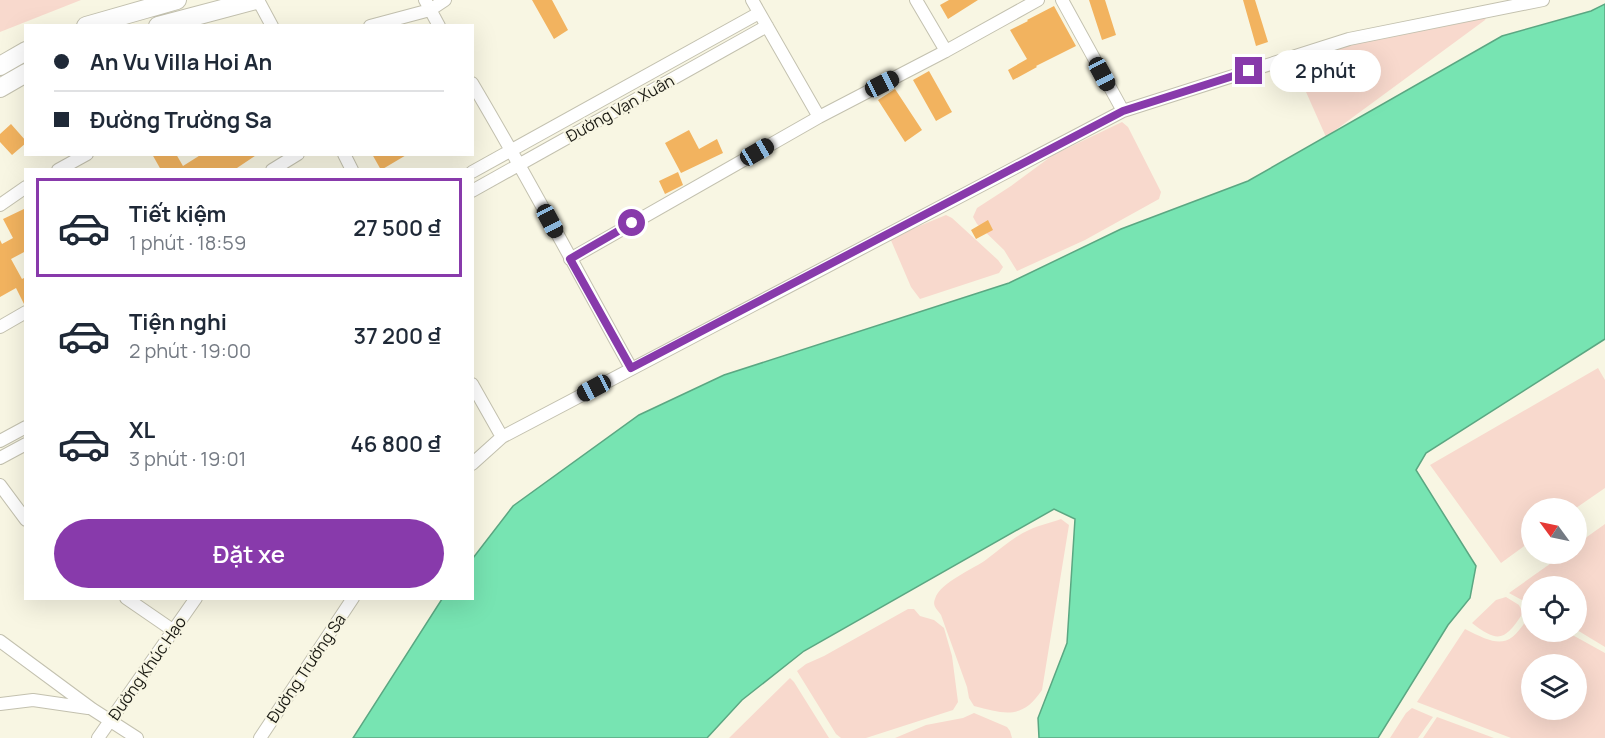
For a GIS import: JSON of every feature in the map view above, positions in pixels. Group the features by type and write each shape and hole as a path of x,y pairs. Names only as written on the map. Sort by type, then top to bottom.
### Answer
{"main road":[{"path":"93,24 177,0"},
{"path":"166,24 257,0"},
{"path":"0,66 24,52"},
{"path":"0,88 24,74"}],"street":[{"path":"257,0 271,24"},
{"path":"375,24 445,0"},
{"path":"752,0 819,117"},
{"path":"916,0 946,51"},
{"path":"570,259 819,117 1038,0"},
{"path":"1062,0 1123,111"},
{"path":"474,462 502,436 1123,111 1349,39 1543,0"},
{"path":"427,5 438,24"},
{"name":"Đường Vạn Xuân","path":"474,171 759,13"},
{"name":"Đường Vạn Xuân","path":"474,190 767,26"},
{"path":"474,86 512,150 631,368"},
{"path":"62,168 83,156"},
{"path":"275,168 295,156"},
{"path":"0,205 24,188"},
{"path":"0,327 24,313"},
{"path":"474,387 502,436"},
{"path":"0,441 24,428"},
{"path":"0,458 24,445"},
{"path":"0,485 24,517"},
{"path":"129,600 174,631"},
{"name":"Đường Khúc Hạo","path":"98,738 195,600"},
{"name":"Đường Trường Sa","path":"260,738 352,600"},
{"path":"0,641 92,709 137,738"},
{"path":"0,704 33,700 92,709"}],"shaded area":[{"path":"0,0 81,0 0,32"},
{"path":"1605,4 1605,339 1426,453 1416,470 1476,566 1470,598 1448,625 1378,738 1039,738 1038,718 1067,643 1075,519 1054,509 804,651 742,700 707,738 353,738 441,600 474,600 474,557 513,506 639,415 724,375 1009,283 1121,229 1248,181 1502,36 1591,11"},
{"path":"1490,10 1485,20 1326,137 1291,58"},
{"path":"1122,122 1128,127 1161,192 1159,199 1085,240 1017,271 1004,250 977,224 973,217 977,208 1053,155"},
{"path":"946,215 952,218 1003,267 999,273 920,299 911,287 890,238"},
{"path":"1598,368 1605,380 1605,488 1587,500 1587,498 1521,498 1521,548 1501,563 1430,465"},
{"path":"1061,519 1069,525 1042,690 1027,706 1012,712 974,706 969,698 967,687 934,601 943,587 1018,536 1033,528"},
{"path":"1605,524 1605,647 1587,636 1587,576 1533,576 1550,564 1587,564 1587,537"},
{"path":"1521,584 1521,600 1509,593"},
{"path":"1506,597 1519,605 1521,609 1521,616 1511,629 1501,636 1489,634 1472,623 1496,600"},
{"path":"908,609 914,609 920,616 934,620 944,628 952,656 958,702 953,710 866,738 841,738 836,734 797,671"},
{"path":"1521,628 1521,642 1585,642 1605,653 1605,738 1511,738 1417,702 1465,629 1496,641 1503,641"},
{"path":"790,678 829,738 729,738"},
{"path":"1412,708 1433,717 1418,738 1390,738 1406,713"},
{"path":"974,713 1007,727 1012,738 895,738 926,725 963,718"},
{"path":"1437,717 1494,738 1423,738"}],"building":[{"path":"532,0 552,0 568,30 554,39"},
{"path":"949,0 978,0 948,19 940,5"},
{"path":"1089,0 1105,0 1116,35 1102,40"},
{"path":"1243,0 1255,0 1268,42 1256,46"},
{"path":"1054,6 1076,46 1013,80 1008,70 1027,59 1010,30"},
{"path":"929,71 952,112 936,121 913,80"},
{"path":"895,89 922,130 905,142 878,100"},
{"path":"11,124 24,139 24,145 12,155 0,142 0,134"},
{"path":"689,130 699,149 717,139 723,153 681,173 665,143"},
{"path":"153,156 177,156 183,166 199,156 255,156 237,168 160,168"},
{"path":"373,156 405,156 384,168 380,168"},
{"path":"678,172 683,185 665,194 659,181"},
{"path":"24,209 24,252 11,259 22,279 24,278 24,304 16,288 0,297 0,240 2,244 13,238 3,219"},
{"path":"988,220 993,230 976,239 971,230"}],"route":[{"path":"632,223 570,259 631,368 1123,111 1249,71"}]}
